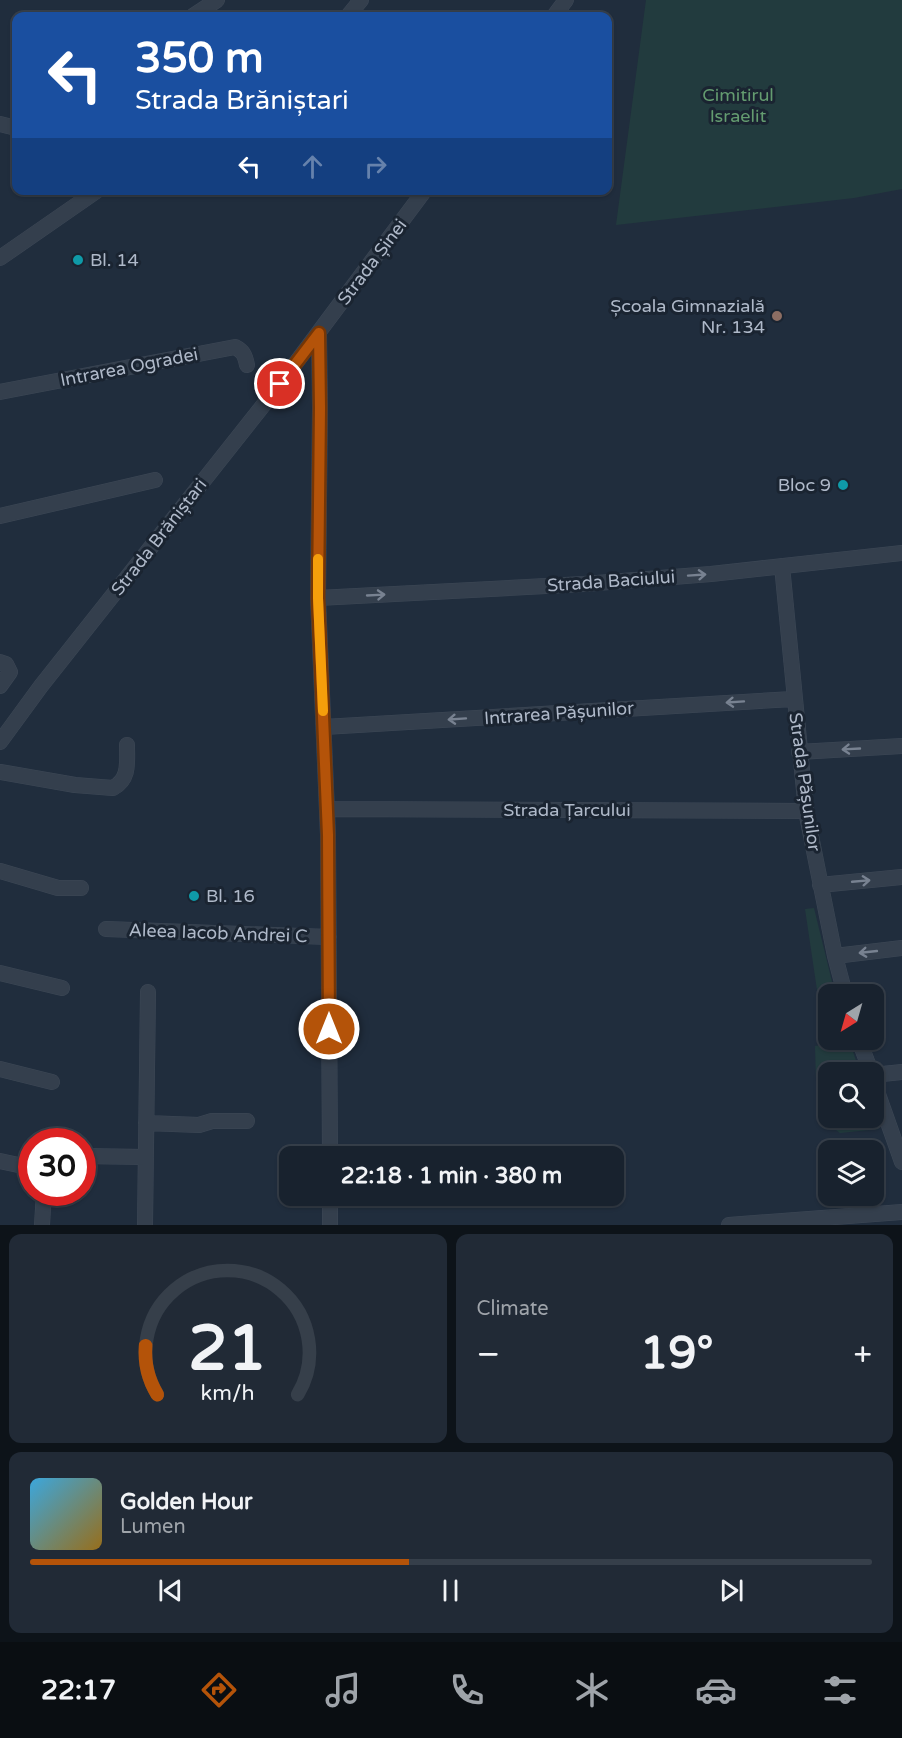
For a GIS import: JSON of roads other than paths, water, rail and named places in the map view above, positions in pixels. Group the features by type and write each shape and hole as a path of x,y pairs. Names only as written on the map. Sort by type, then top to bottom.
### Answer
{"street":[{"path":"199,12 217,0"},
{"path":"0,258 91,195"},
{"name":"Strada Șinei","path":"319,333 421,195"},
{"path":"319,333 318,598 327,809 330,1146"},
{"name":"Strada Brăniștari","path":"0,742 41,686 319,333"},
{"name":"Intrarea Ogradei","path":"0,392 235,346 246,357 247,365"},
{"path":"0,516 155,480"},
{"name":"Strada Baciului","path":"318,598 584,584 902,553"},
{"name":"Strada Pășunilor","path":"782,566 806,811 842,984"},
{"path":"0,686 5,667"},
{"name":"Intrarea Pășunilor","path":"324,727 794,699"},
{"path":"0,772 75,785 113,788 124,779 127,771 128,745"},
{"path":"799,752 902,746"},
{"name":"Strada Țarcului","path":"327,809 806,811"},
{"path":"0,871 58,888 81,888"},
{"path":"820,885 902,877"},
{"name":"Aleea Iacob Andrei C","path":"106,929 329,937"},
{"path":"835,956 902,948"},
{"path":"0,973 62,988"},
{"path":"145,1225 148,992"},
{"path":"0,1068 52,1082"},
{"path":"884,1074 902,1072"},
{"path":"884,1110 902,1162"},
{"path":"146,1123 199,1125 212,1121 247,1121"},
{"path":"96,1156 145,1157"},
{"path":"0,1161 18,1165"},
{"path":"42,1225 43,1206"},
{"path":"330,1206 330,1225"},
{"path":"729,1225 902,1212"}],"place":[{"name":"Bl. 14","path":"78,260"},
{"name":"Școala Gimnazială Nr. 134","path":"777,316"},
{"name":"Bloc 9","path":"843,485"},
{"name":"Bl. 16","path":"194,896"}],"park label":[{"name":"Cimitirul Israelit","path":"738,106"}]}
